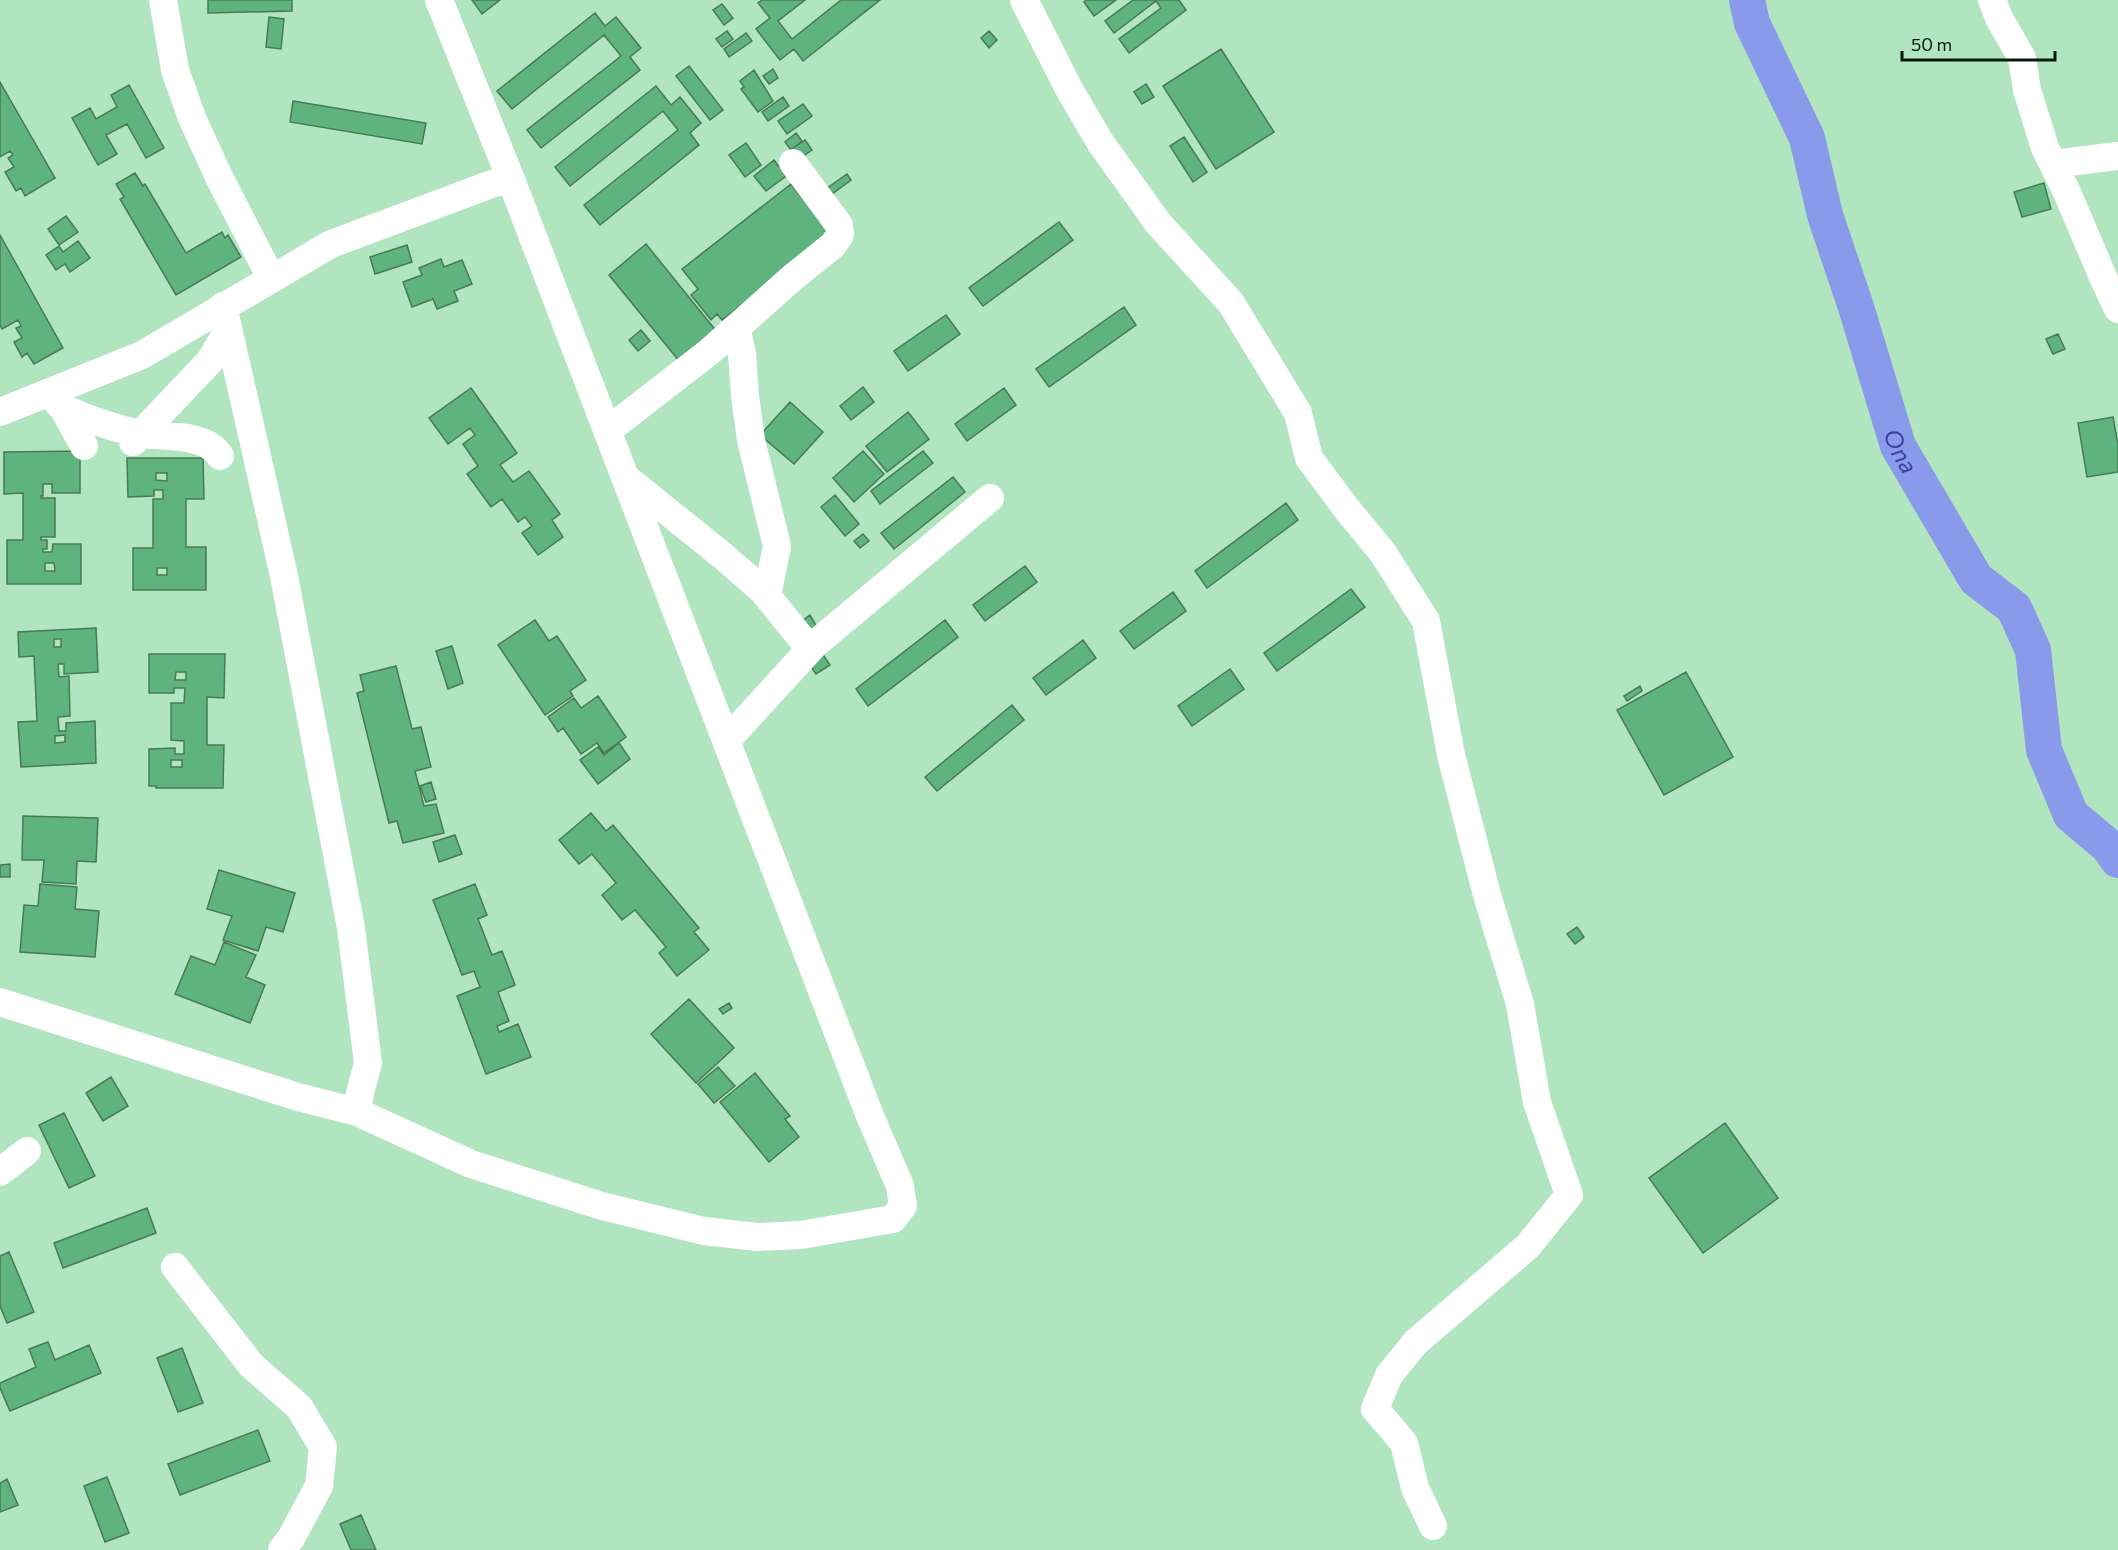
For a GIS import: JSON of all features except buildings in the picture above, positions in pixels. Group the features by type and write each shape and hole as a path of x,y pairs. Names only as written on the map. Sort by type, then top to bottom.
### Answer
{"street":[{"path":"163,0 175,70 192,118 219,177 271,278"},
{"path":"0,1002 298,1097 357,1112 471,1164 602,1206 704,1231 757,1237 801,1235 893,1219 903,1206 900,1186 870,1116 440,0"},
{"path":"1024,0 1069,89 1100,142 1158,223 1231,303 1298,413 1308,458 1383,553 1426,621 1451,755 1487,895 1520,1004 1538,1102 1569,1195 1528,1246 1416,1342 1389,1375 1375,1409 1404,1443 1415,1488 1433,1526"},
{"path":"1992,0 1999,18 2022,58 2027,90 2035,117 2053,164 2067,190 2118,309"},
{"path":"2053,164 2118,156"},
{"path":"607,431 709,352 792,278 833,245 840,235 838,225 793,163"},
{"path":"0,412 55,400 142,355 225,318 271,278 331,244 510,177"},
{"path":"135,440 210,361 225,318"},
{"path":"225,318 284,576 351,928 368,1063 357,1112"},
{"path":"736,328 742,353 751,440 777,546 767,596"},
{"path":"55,400 135,440 167,435 193,440 216,450 220,456"},
{"path":"55,400 84,446"},
{"path":"624,477 723,556 767,596 810,649"},
{"path":"726,741 810,649 990,498"},
{"path":"0,1172 27,1151"},
{"path":"175,1267 251,1365 299,1407 323,1447 319,1486 282,1550"}],"waterway":[{"name":"Ona","path":"1747,0 1752,23 1807,138 1825,215 1856,307 1898,446 1976,579 2014,608 2033,650 2044,750 2071,815 2108,846 2118,860"}]}
